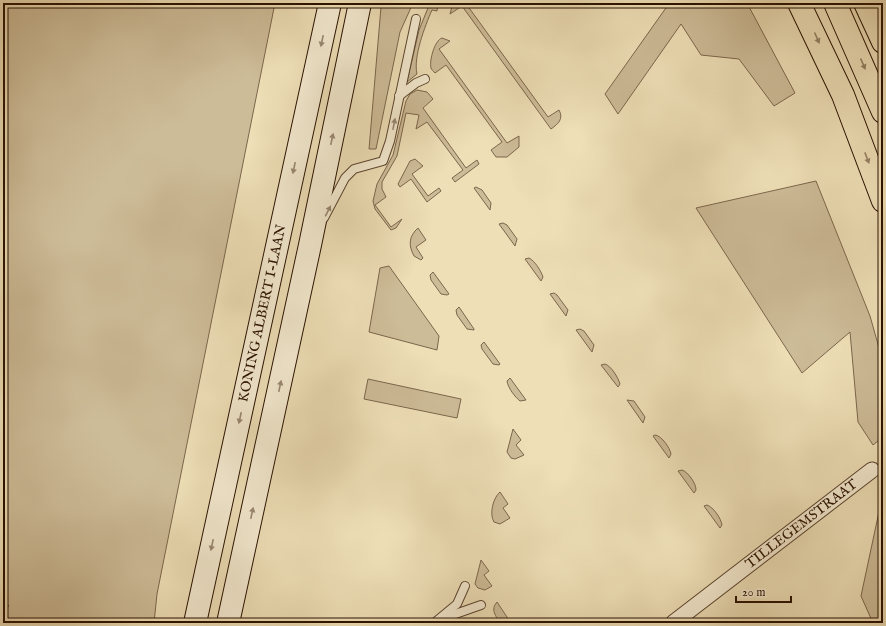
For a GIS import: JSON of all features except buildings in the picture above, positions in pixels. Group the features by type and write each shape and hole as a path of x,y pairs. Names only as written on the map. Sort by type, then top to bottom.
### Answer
{"highway":[{"path":"800,3 842,95 883,201"},
{"path":"835,3 883,112"},
{"path":"865,3 883,42"}],"main road":[{"name":"KONING ALBERT I-LAAN","path":"195,623 330,3"},
{"path":"228,623 310,246 360,3"}],"street":[{"name":"TILLEGEMSTRAAT","path":"673,623 872,470"}],"lane":[{"path":"310,246 345,178 354,169 382,161 390,141 416,19"},
{"path":"399,96 416,83 425,79"},
{"path":"437,621 457,604 465,586"},
{"path":"235,592 236,623"},
{"path":"437,621 481,605"}],"shaded area":[{"path":"3,3 275,3 157,594 154,623 3,623 3,612 9,606 3,599"},
{"path":"383,3 413,3 400,32 376,149 369,149 381,7"},
{"path":"430,3 438,3 437,11 432,10 423,33 418,50 416,67 417,74 407,82 419,30"},
{"path":"453,3 469,3 467,5 548,117 559,110 561,119 556,125 551,129 462,6 450,14"},
{"path":"667,3 747,3 795,93 774,106 739,59 701,55 681,24 618,114 605,94 668,5"},
{"path":"442,38 450,41 439,49 507,143 519,136 519,147 507,157 496,157 491,150 502,142 446,65 435,73 431,68 433,51 437,42"},
{"path":"417,90 427,92 433,99 423,108 466,168 477,160 479,164 455,182 452,178 463,170 427,122 416,129 419,115 406,113 397,156 382,182 382,189 386,197 375,205 391,227 402,219 396,228 391,230 375,209 373,201 377,184 393,155 406,101 410,94"},
{"path":"415,159 423,166 412,174 428,196 439,188 441,191 427,202 411,179 400,187 398,184 410,161"},
{"path":"816,181 870,316 883,362 883,437 873,445 858,422 850,332 802,373 696,208"},
{"path":"476,187 482,190 491,203 490,210 474,188"},
{"path":"503,223 507,225 517,239 515,246 499,224"},
{"path":"418,228 426,240 416,247 423,258 421,260 414,256 410,244 411,237"},
{"path":"529,258 536,264 541,272 543,277 541,281 525,259"},
{"path":"389,266 439,336 437,350 369,332 380,268"},
{"path":"433,272 449,294 441,294 431,280 430,275"},
{"path":"554,293 568,310 566,316 550,294"},
{"path":"459,307 474,330 467,329 457,315 456,310"},
{"path":"580,329 584,331 594,345 592,352 576,330"},
{"path":"484,342 500,364 499,365 493,364 482,349 481,345"},
{"path":"605,364 612,369 616,375 620,384 618,387 601,365"},
{"path":"510,378 526,400 520,401 512,392 507,381"},
{"path":"368,379 461,399 457,418 364,399"},
{"path":"627,400 634,401 645,417 643,423"},
{"path":"513,429 521,440 516,445 524,455 515,459 511,458 507,452"},
{"path":"655,435 663,440 667,446 671,454 669,458 653,436"},
{"path":"682,470 689,475 693,481 696,487 694,493 678,471"},
{"path":"500,492 508,504 503,508 510,518 500,524 494,522 492,511 495,498"},
{"path":"707,505 714,510 718,516 722,525 720,528 704,506"},
{"path":"880,507 883,512 883,623 873,623 861,596"},
{"path":"481,560 489,571 484,575 492,586 485,590 478,588 475,584"},
{"path":"497,602 511,623 500,623 494,610"}]}
